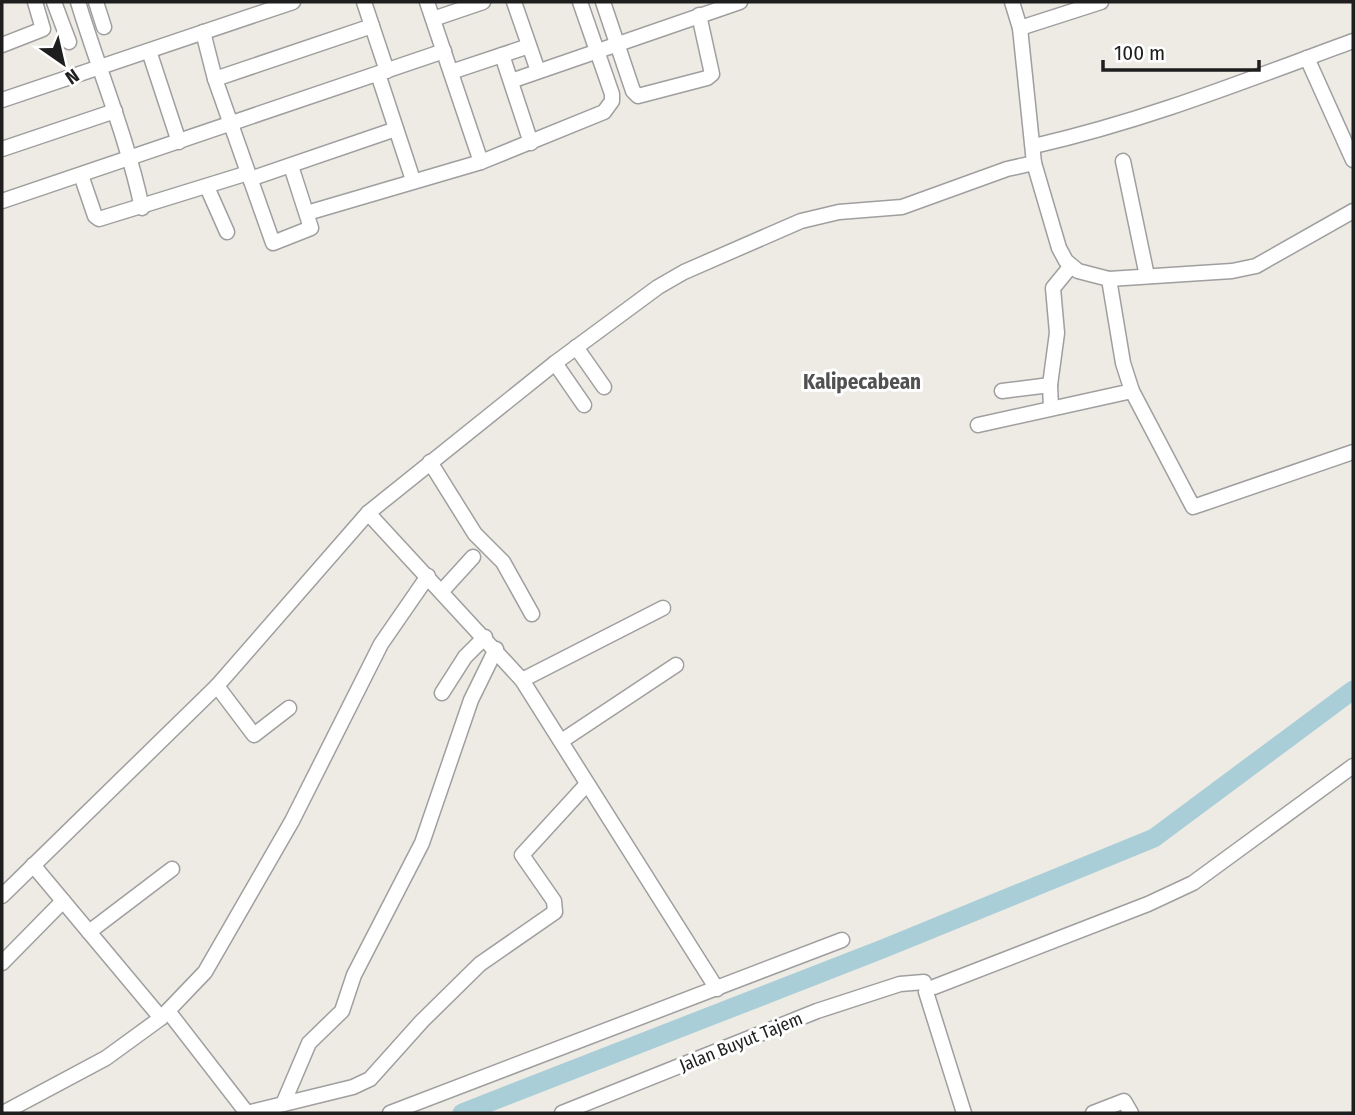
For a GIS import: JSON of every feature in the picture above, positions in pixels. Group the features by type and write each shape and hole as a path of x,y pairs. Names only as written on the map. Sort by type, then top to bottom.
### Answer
{"street":[{"path":"2,45 42,30 34,2"},
{"path":"54,2 69,42"},
{"path":"78,2 98,68 132,158 142,208"},
{"path":"96,2 104,27"},
{"path":"2,100 293,2"},
{"path":"364,2 396,129 413,180"},
{"path":"427,2 481,162"},
{"path":"433,19 483,2"},
{"path":"514,2 538,71"},
{"path":"580,2 633,92 638,96 707,78 712,70 699,15"},
{"path":"307,213 481,162 608,107 612,94 603,2"},
{"path":"510,81 740,2"},
{"path":"1012,2 1020,28 1034,163 1059,248 1071,266 1086,274 1109,279 1221,272 1256,266 1353,211"},
{"path":"1020,28 1101,2"},
{"path":"215,79 372,26"},
{"path":"203,32 215,79 273,243 309,231 307,213 291,166"},
{"path":"1034,146 1103,130 1189,103 1353,41"},
{"path":"451,72 529,46"},
{"path":"149,51 179,142"},
{"path":"2,201 444,51"},
{"path":"502,55 531,142"},
{"path":"1307,58 1353,160"},
{"path":"2,149 115,111"},
{"path":"81,175 95,216 99,219 207,187 291,166 396,129"},
{"path":"1123,161 1147,276"},
{"path":"2,896 217,687 368,513 576,347 684,272 801,221 838,212 902,207 1007,169 1034,163"},
{"path":"207,187 227,232"},
{"path":"1051,407 1050,384 1057,332 1053,288 1071,266"},
{"path":"1109,279 1123,363 1132,391 1194,507 1353,452"},
{"path":"576,347 604,387"},
{"path":"555,363 584,405"},
{"path":"1002,391 1050,384"},
{"path":"978,425 1132,391"},
{"path":"429,462 475,534 503,562 532,614"},
{"path":"368,513 485,636 522,680 563,740 587,784 718,989"},
{"path":"442,591 473,557"},
{"path":"3,1113 106,1058 165,1015 205,972 292,821 381,644 428,576"},
{"path":"522,680 663,608"},
{"path":"442,693 465,657 485,636"},
{"path":"283,1104 309,1043 342,1011 354,975 422,843 471,700 496,649"},
{"path":"563,740 676,665"},
{"path":"217,687 254,735 289,708"},
{"name":"Jalan Buyut Tajem","path":"562,1113 817,1011 900,984 928,987 1148,904 1193,883 1353,766"},
{"path":"36,862 89,932 165,1015 247,1113 353,1087 370,1079 422,1021 480,964 555,912 554,901 522,855 587,784"},
{"path":"89,932 172,869"},
{"path":"2,963 64,901"},
{"path":"390,1113 842,940"},
{"path":"928,987 964,1113"},
{"path":"1093,1113 1124,1101 1131,1113"}],"waterway":[{"path":"462,1113 885,948 1154,838 1353,690"}],"district":[{"name":"Kalipecabean","path":"862,382"}]}
